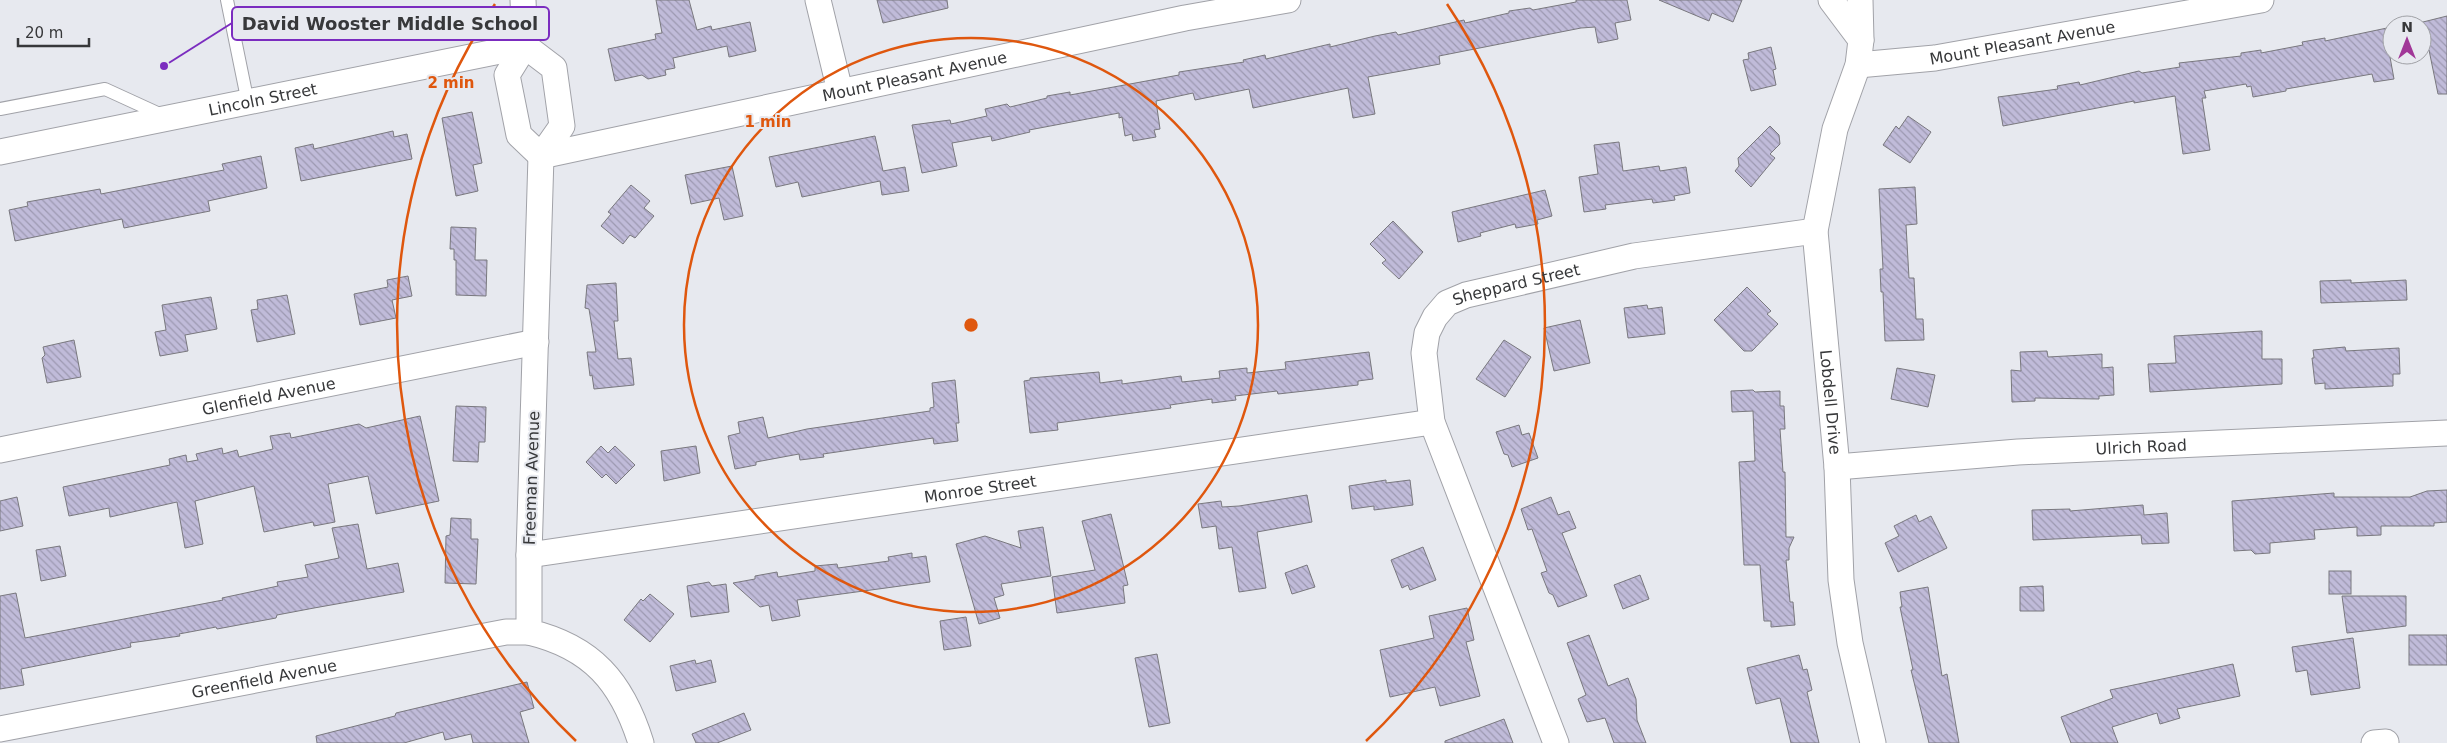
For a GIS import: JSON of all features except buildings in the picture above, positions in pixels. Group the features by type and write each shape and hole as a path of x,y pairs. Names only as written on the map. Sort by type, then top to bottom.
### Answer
{"street":[{"path":"523,0 525,46 507,75 519,135 541,156 562,126 554,68 525,46"},
{"path":"818,0 840,90"},
{"name":"Mount Pleasant Avenue","path":"541,156 840,90 1184,9 1288,0"},
{"path":"1831,0 1861,40"},
{"path":"1858,65 1861,40 1860,0"},
{"name":"Mount Pleasant Avenue","path":"1858,65 1935,58 2261,0"},
{"name":"Lincoln Street","path":"0,152 525,46"},
{"name":"Lobdell Drive","path":"1858,65 1835,129 1815,231 1837,467 1842,589 1850,643 1873,743"},
{"name":"Freeman Avenue","path":"529,632 529,555 541,156"},
{"name":"Sheppard Street","path":"1556,743 1432,422 1424,353 1427,333 1435,317 1447,303 1466,295 1634,256 1815,231"},
{"name":"Glenfield Avenue","path":"0,450 536,342"},
{"name":"Monroe Street","path":"529,555 1432,422"},
{"name":"Ulrich Road","path":"1837,467 2018,452 2447,433"},
{"name":"Greenfield Avenue","path":"0,729 506,632 529,632"},
{"path":"529,632 551,637 570,645 590,658 608,676 622,696 641,743"}],"lane":[{"path":"227,0 248,103"},
{"path":"0,109 105,89 168,118"}],"place":[{"name":"David Wooster Middle School","path":"164,66"}]}
